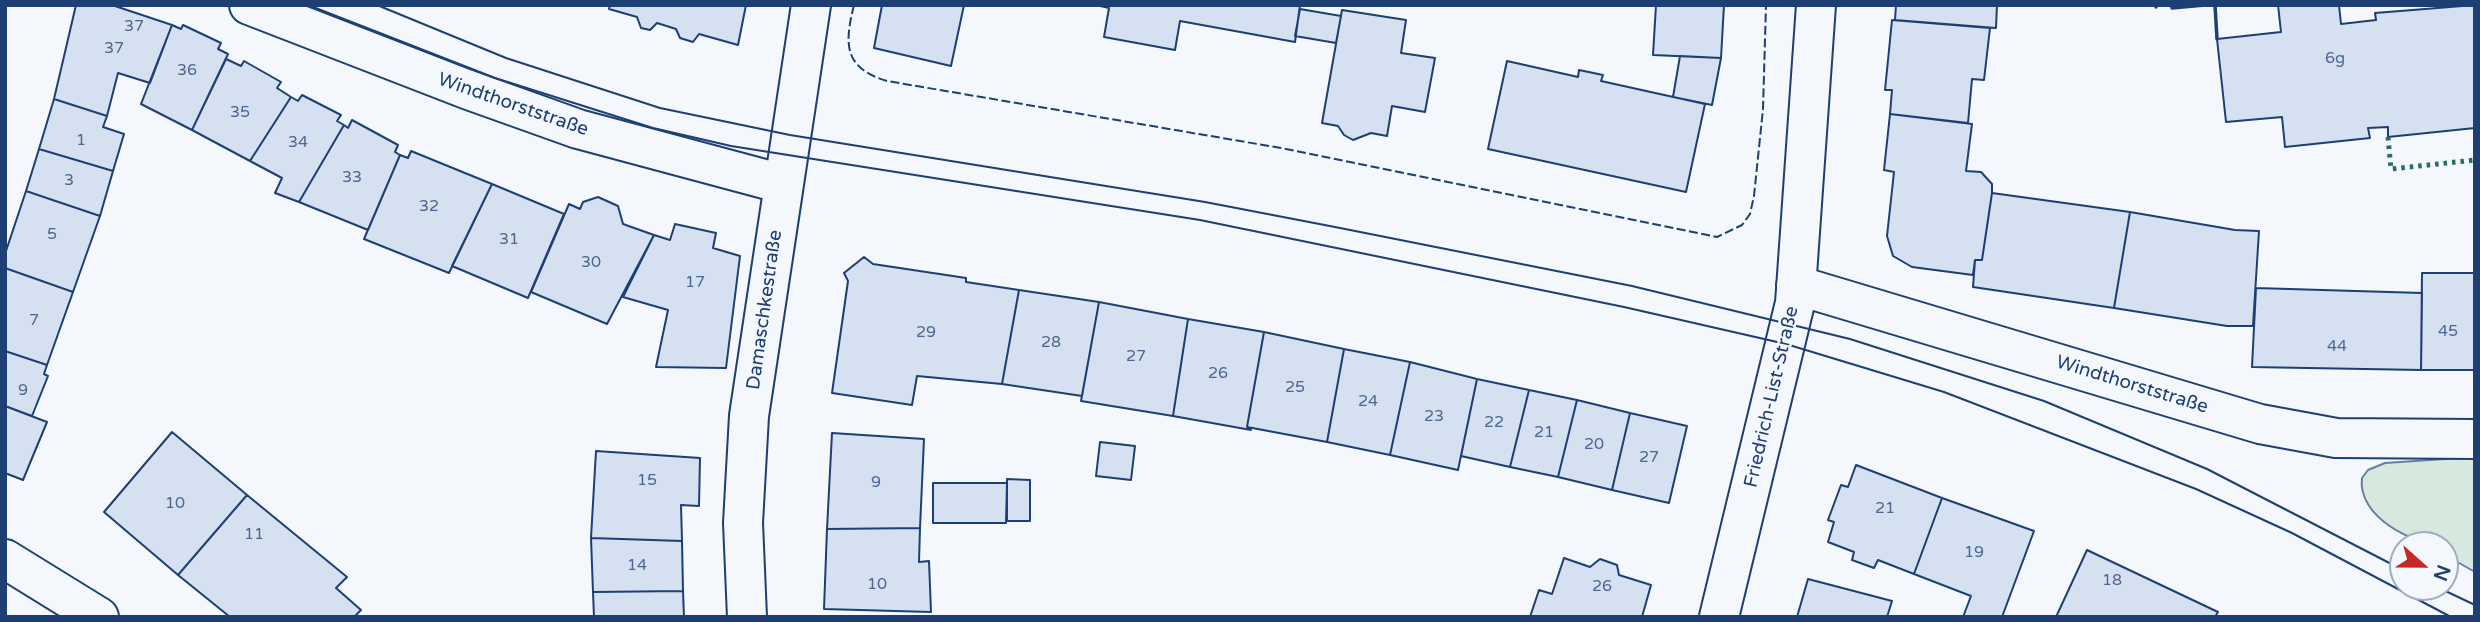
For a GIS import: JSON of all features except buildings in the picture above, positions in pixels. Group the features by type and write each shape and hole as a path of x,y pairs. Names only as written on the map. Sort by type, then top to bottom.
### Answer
{"street":[{"name":"Windthorststraße","path":"248,5 578,129 783,184"},
{"name":"Damaschkestraße","path":"747,617 743,523 749,416 811,5"},
{"name":"Friedrich-List-Straße","path":"1719,617 1791,324 1816,5"},
{"name":"Windthorststraße","path":"1796,285 2260,424 2336,438 2475,439"},
{"path":"5,559 99,617"}],"shaded area":[{"path":"2475,457 2475,572 2459,563 2459,531 2398,531 2377,516 2368,505 2362,478 2368,470 2385,463"}],"tram line":[{"path":"308,5 495,78 653,128 731,146 1200,220 1624,307 1786,344 1944,392 2196,489 2292,533 2451,617"},
{"path":"377,5 506,58 660,108 790,135 1205,202 1335,227 1632,286 1850,339 2044,401 2207,469 2389,563"},
{"path":"2459,597 2475,605"}],"hedge":[{"path":"2388,137 2391,169 2475,160"}],"fence":[{"path":"854,5 849,32 851,53 862,69 887,81 1281,148 1717,237 1742,225 1750,214 1754,196 1763,109 1766,5"}],"wall":[{"path":"2172,5 2172,8 2205,5"},
{"path":"2215,5 2217,39"}]}
